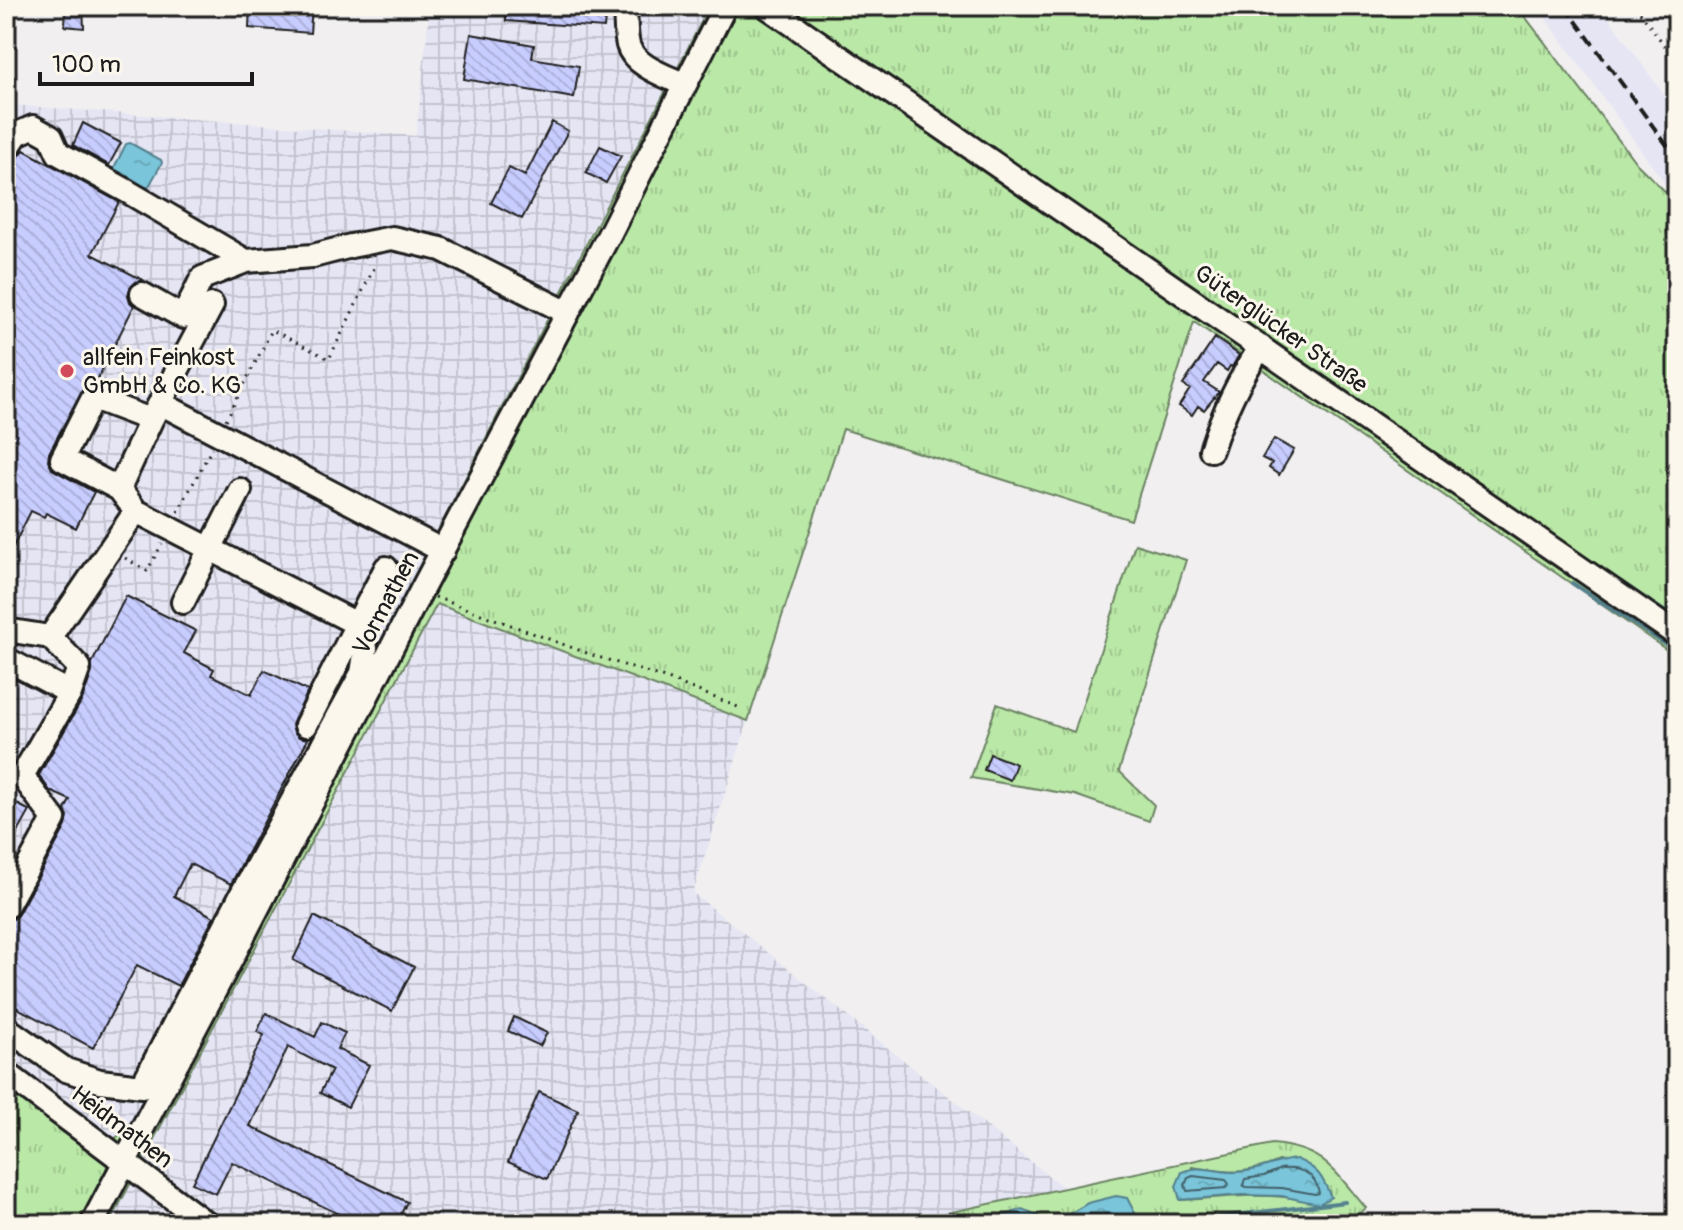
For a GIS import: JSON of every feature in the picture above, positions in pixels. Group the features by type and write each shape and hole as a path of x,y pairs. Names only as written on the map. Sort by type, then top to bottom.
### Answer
{"street":[{"path":"625,6 627,40 634,57 685,85"},
{"name":"Vormathen","path":"92,1224 725,6"},
{"name":"Güterglücker Straße","path":"768,7 1677,635"},
{"path":"6,151 17,134 33,127 51,137 58,153 246,261"},
{"path":"142,294 183,317 202,278 246,261 313,256 392,238 441,249 568,313"},
{"path":"119,489 155,411 212,305"},
{"path":"1211,450 1222,416 1261,347"},
{"path":"6,1028 66,1070 100,1081 142,1086 362,673 366,648 357,624 136,511 119,489 62,459 93,398 155,411 219,434 443,551"},
{"path":"183,602 240,490"},
{"path":"50,637 136,511"},
{"path":"306,725 386,568"},
{"path":"6,630 50,637 79,667 70,693 22,776 54,819 6,907"},
{"path":"6,659 70,693"},
{"name":"Heidmathen","path":"6,1073 207,1224"}],"path":[{"path":"1635,6 1677,62"},
{"path":"6,14 10,85 6,107"},
{"path":"110,550 147,571 272,330 329,359 375,266"},
{"path":"421,591 743,709"}],"shaded area":[{"path":"430,6 706,6 705,15 129,1128 114,1139 6,1058 6,118 12,105 416,136"},
{"path":"1537,6 1600,6 1677,113 1677,200"},
{"path":"437,604 748,721 693,893 1064,1188 902,1224 109,1224"}],"green space":[{"path":"706,6 1517,6 1637,164 1677,203 1677,657 1194,322 1131,520 843,429 748,721 437,604 109,1224 6,1224 6,1058 114,1139 129,1128 705,15"},
{"path":"1135,544 1186,560 1119,771 1154,805 1149,821 1075,795 971,778 997,704 1074,732"},
{"path":"1272,1144 1316,1156 1336,1172 1366,1208 1348,1224 1138,1224 1138,1219 1088,1203 1059,1220 1043,1219 1030,1212 991,1218 978,1224 902,1224","holes":["1279,1161 1300,1199 1255,1196 1180,1200 1192,1167 1236,1172"]}],"water":[{"path":"130,143 162,163 145,188 113,170 126,144"},
{"path":"1296,1159 1318,1174 1331,1197 1319,1204 1281,1196 1242,1195 1180,1200 1176,1186 1182,1172 1201,1168 1241,1172"},
{"path":"1116,1196 1127,1198 1138,1224 1126,1224 1125,1218 1102,1224 978,1224 1021,1209 1043,1219 1059,1220 1088,1203"}],"building":[{"path":"66,6 83,6 84,28 65,26"},
{"path":"250,6 293,12 294,6 312,6 310,33 249,28"},
{"path":"506,6 606,6 604,28 506,21"},
{"path":"471,34 534,45 532,58 579,66 574,98 464,79"},
{"path":"552,122 568,131 522,219 491,203 509,168 525,176"},
{"path":"83,123 121,143 109,165 73,145"},
{"path":"600,146 621,156 606,183 586,173"},
{"path":"24,150 119,202 92,254 143,280 130,288 128,295 134,306 95,384 86,386 81,392 49,453 52,469 94,492 76,528 46,513 44,517 31,511 6,561 6,165 13,163"},
{"path":"1215,338 1239,355 1227,371 1217,364 1204,382 1219,392 1204,410 1198,406 1192,415 1179,406 1190,389 1183,385"},
{"path":"1274,439 1294,450 1279,475 1269,468 1272,463 1262,458"},
{"path":"126,596 196,631 184,653 214,669 211,675 251,695 264,670 308,691 292,725 299,737 308,739 231,884 190,864 174,896 214,917 178,986 137,965 93,1048 6,1002 6,921 18,914 66,826 68,817 65,810 70,800 50,791 39,775 82,700 92,663"},
{"path":"990,754 1016,764 1010,780 984,770"},
{"path":"6,798 30,811 6,854"},
{"path":"314,916 414,967 392,1011 293,960"},
{"path":"266,1013 315,1037 322,1022 345,1033 337,1049 369,1065 348,1107 320,1093 332,1070 288,1047 250,1126 407,1202 396,1224 359,1224 232,1162 216,1194 192,1183 264,1035 257,1032"},
{"path":"514,1017 547,1033 540,1046 508,1031"},
{"path":"539,1092 578,1110 547,1179 508,1162"}],"waterway":[{"path":"1600,568 1677,620"},
{"path":"1572,583 1677,652"},
{"path":"1160,1224 1345,1202"}],"railway":[{"path":"1565,6 1677,159"}],"place":[{"name":"allfein Feinkost GmbH & Co. KG","path":"67,371"}]}
